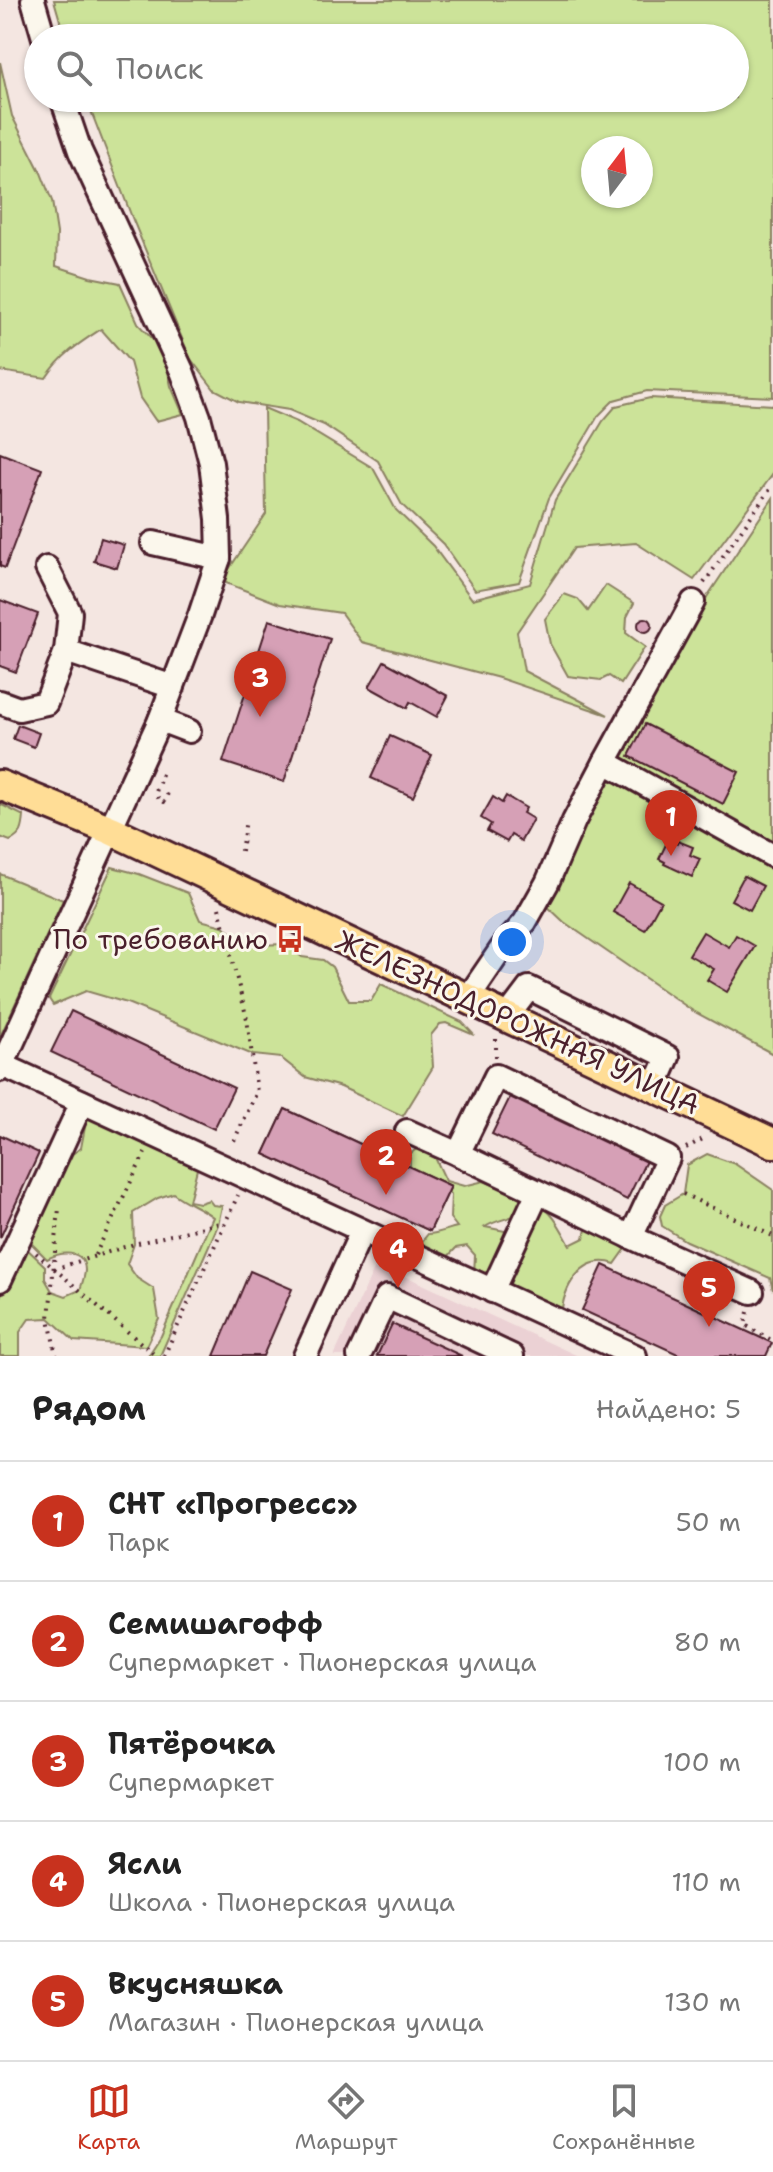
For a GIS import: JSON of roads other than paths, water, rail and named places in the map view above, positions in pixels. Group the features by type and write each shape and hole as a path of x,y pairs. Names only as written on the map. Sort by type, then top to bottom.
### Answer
{"main road":[{"name":"ЖЕЛЕЗНОДОРОЖНАЯ УЛИЦА","path":"0,785 111,830 773,1143"}],"street":[{"path":"33,0 40,24"},
{"path":"67,112 80,151 182,371 199,417 211,463 219,558 160,720 1,1066 625,1354"},
{"path":"153,543 219,558"},
{"path":"0,702 19,709 46,703 66,651 70,613 47,568"},
{"path":"468,998 502,948 525,922 547,883 574,821 693,602"},
{"path":"66,651 173,687"},
{"path":"160,720 189,731"},
{"path":"605,762 773,856"},
{"path":"458,1154 496,1076 668,1158 631,1237"},
{"path":"0,1280 82,1102"},
{"path":"407,1131 752,1292"},
{"path":"492,1291 538,1192"},
{"path":"305,1356 362,1231"},
{"path":"359,1356 387,1297 512,1356"}],"place":[{"name":"Пятёрочка","path":"260,717"},
{"name":"СНТ «Прогресс»","path":"671,856"},
{"name":"По требованию","path":"290,939"},
{"name":"Семишагофф","path":"386,1195"},
{"name":"Ясли","path":"398,1288"},
{"name":"Вкусняшка","path":"709,1327"}]}
